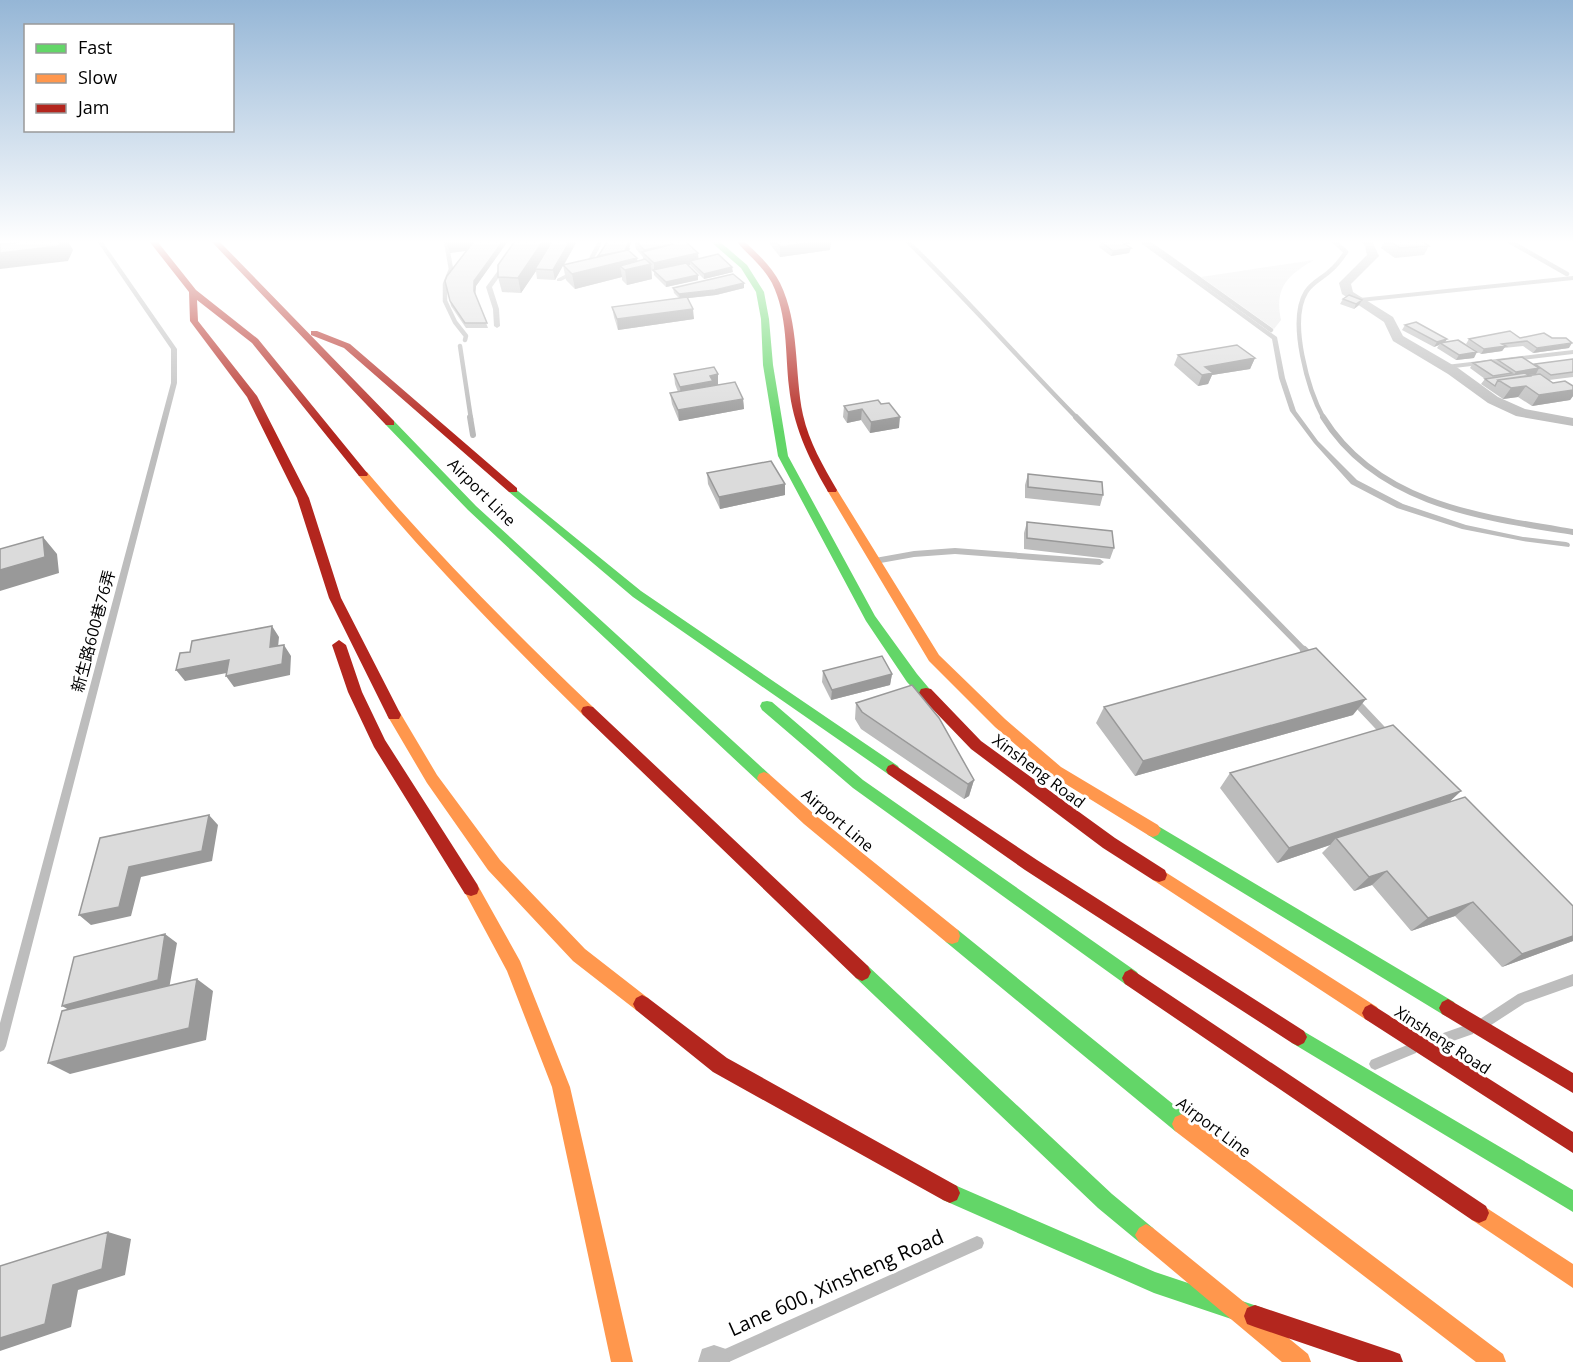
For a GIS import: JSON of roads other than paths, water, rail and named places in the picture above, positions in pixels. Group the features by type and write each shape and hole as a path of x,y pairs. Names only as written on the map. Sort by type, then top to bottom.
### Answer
{"main road":[{"path":"193,305 194,321 252,396 303,498 334,598 387,703 426,770 494,864 579,955 720,1065 956,1196 1154,1282 1392,1362"},
{"path":"209,305 255,341 411,533 522,646 662,782 1106,1201 1300,1362"},
{"name":"Airport Line","path":"276,305 472,508 809,819 1161,1108 1495,1362"},
{"name":"Xinsheng Road","path":"762,305 768,365 783,456 870,618 912,678 976,745 1109,843 1573,1143"},
{"name":"Xinsheng Road","path":"786,305 798,414 812,456 934,658 1000,723 1056,771 1573,1084"},
{"path":"297,326 347,346 441,429 734,677"},
{"path":"637,594 1031,865 1279,1025 1573,1202"},
{"path":"334,598 340,653 374,733 471,889 514,968 561,1087 622,1362"},
{"path":"761,700 858,784 1091,949 1573,1276"}],"street":[{"path":"1366,305 1389,320 1398,338 1446,367 1493,400 1521,413 1573,422"}],"lane":[{"name":"新生路600巷76弄","path":"0,1046 174,382 174,349 143,305"},
{"path":"495,305 497,326"},
{"path":"1228,305 1275,338 1282,378 1293,411 1316,442 1354,482 1400,506 1465,527 1571,547"},
{"path":"1446,367 1573,352"},
{"path":"875,561 914,554 955,551 1100,562"},
{"path":"1375,1064 1479,1027 1522,998 1573,980"},
{"name":"Lane 600, Xinsheng Road","path":"714,1362 977,1243"}],"waterway":[{"path":"447,305 455,322 466,336 465,340"},
{"path":"969,305 1078,419"},
{"path":"1235,305 1271,330"},
{"path":"1301,305 1299,320 1302,356 1312,391 1323,417"},
{"path":"460,346 471,419"},
{"path":"470,417 473,435"},
{"path":"1076,417 1306,652"},
{"path":"1323,417 1345,446 1372,470 1401,488 1433,502 1467,512 1573,532"},
{"path":"1306,652 1311,657"},
{"path":"1353,699 1386,734"}]}
